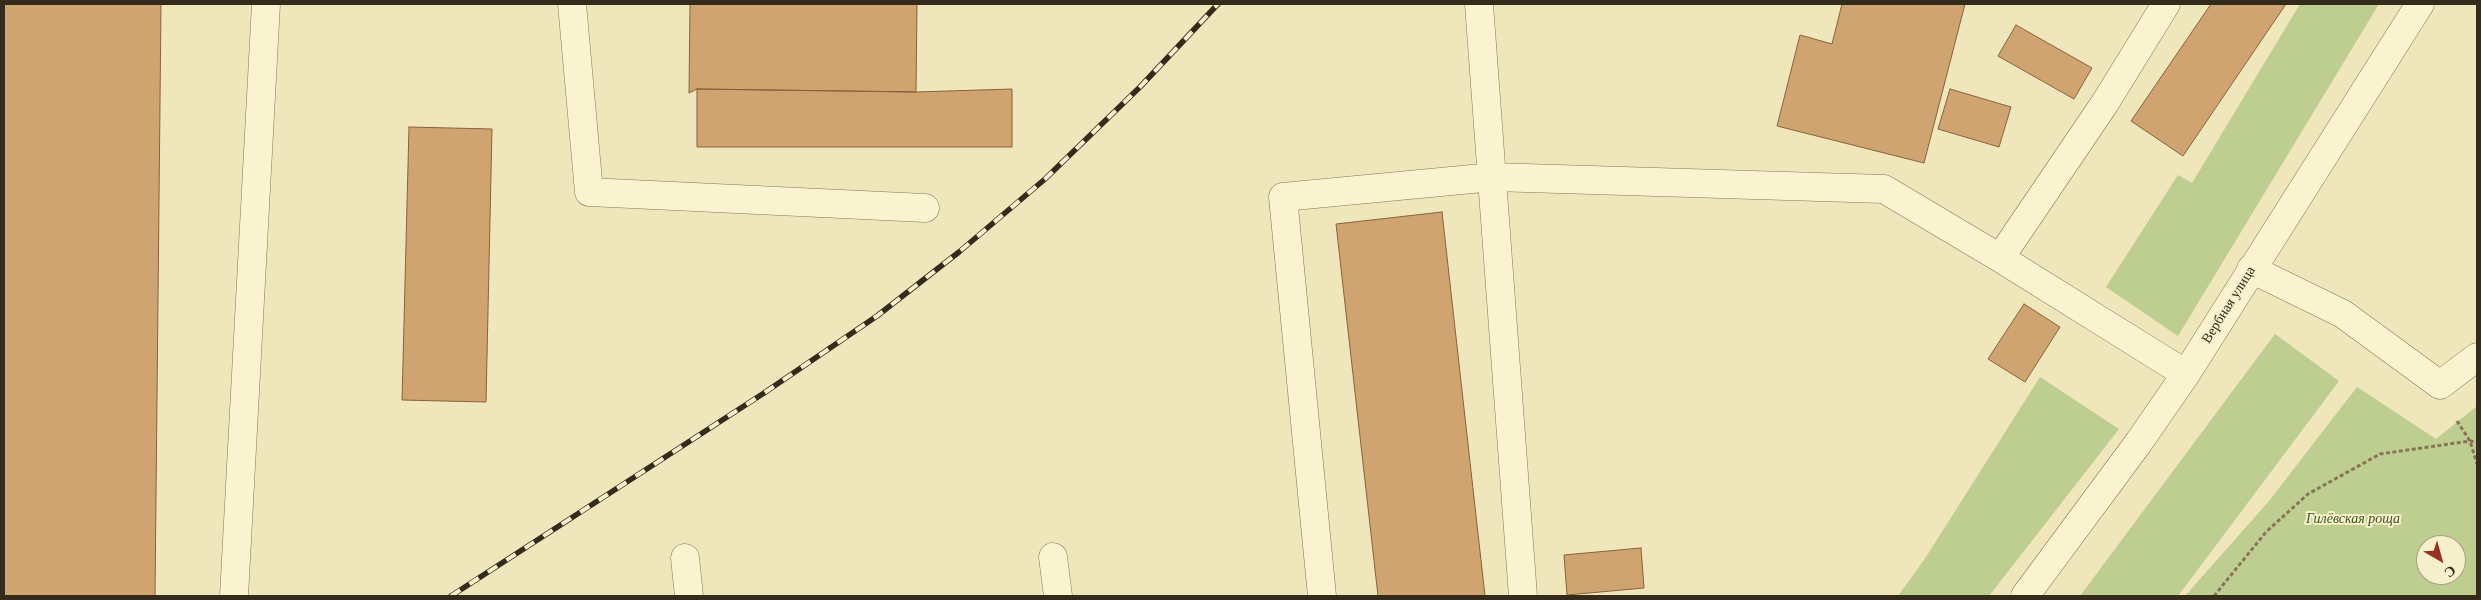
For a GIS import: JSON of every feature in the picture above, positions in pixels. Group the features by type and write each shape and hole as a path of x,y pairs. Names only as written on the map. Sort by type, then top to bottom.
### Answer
{"street":[{"path":"234,596 266,4"},
{"path":"572,4 589,192 925,208"},
{"path":"1479,4 1523,596"},
{"path":"2000,258 2106,103 2166,4"},
{"name":"Вербная улица","path":"2024,596 2139,442 2186,374 2420,4"},
{"path":"1322,596 1283,197 1493,177 1884,189 2000,258 2186,374"},
{"path":"2251,269 2343,314 2440,385 2477,357"},
{"path":"1053,557 1058,596"},
{"path":"685,558 688,596"}],"path":[{"path":"2457,422 2470,441 2477,464"},
{"path":"2214,596 2266,532 2308,494 2380,454 2470,441 2477,442"}],"green space":[{"path":"2300,4 2379,4 2178,336 2106,287 2178,175 2192,183"},
{"path":"2275,334 2339,381 2178,596 2080,596"},
{"path":"2040,377 2119,429 1989,596 1898,596 1926,557"},
{"name":"Гилёвская роща","path":"2357,387 2436,439 2477,406 2477,596 2185,596 2269,501"}],"building":[{"path":"4,4 161,4 155,596 4,596"},
{"path":"690,4 917,4 916,92 697,89 689,93"},
{"path":"1842,4 1965,4 1924,163 1777,126 1800,35 1832,44"},
{"path":"2211,4 2286,4 2183,156 2131,121"},
{"path":"2016,25 2092,68 2074,99 1998,56"},
{"path":"697,89 916,92 1012,89 1012,147 697,147"},
{"path":"1950,89 2011,107 1999,147 1938,129"},
{"path":"409,127 492,129 486,402 402,400"},
{"path":"1442,212 1485,596 1378,596 1336,224"},
{"path":"2024,304 2060,327 2025,382 1988,359"},
{"path":"1641,548 1644,588 1567,595 1564,555"}],"railway":[{"path":"451,596 764,393 877,316 959,252 1045,179 1140,87 1218,4"}]}
